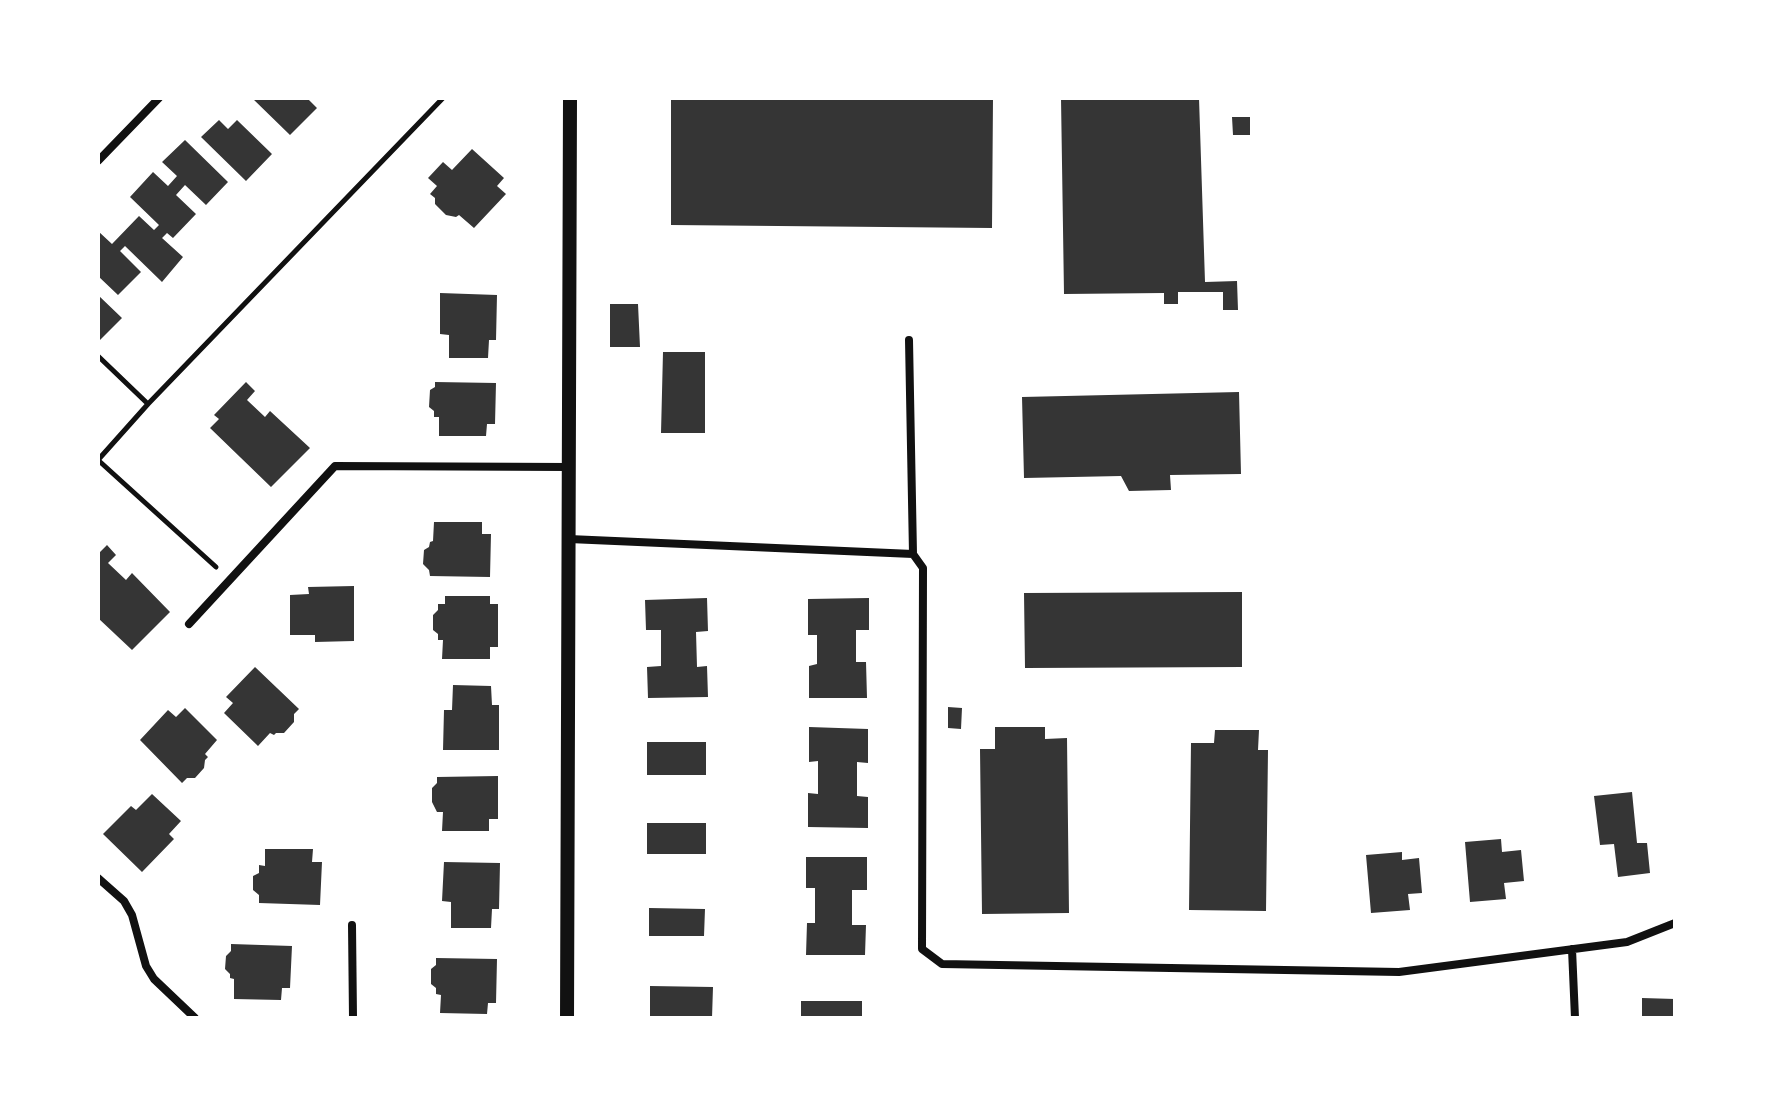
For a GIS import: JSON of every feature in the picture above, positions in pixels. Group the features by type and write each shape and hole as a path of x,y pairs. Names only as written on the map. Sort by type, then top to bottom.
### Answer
{"street":[{"path":"98,161 159,98"},
{"path":"567,1018 570,98"},
{"path":"909,340 913,554 923,568 922,949 942,964 1399,972 1627,942 1675,923"},
{"path":"189,624 335,466 569,467"},
{"path":"569,539 913,554"},
{"path":"98,878 124,901 132,915 146,966 154,979 195,1018"},
{"path":"352,925 353,1018"},
{"path":"1572,949 1575,1018"}],"path":[{"path":"230,580 98,460 148,404 443,98"},
{"path":"98,356 148,404"}],"building":[{"path":"252,98 307,98 317,108 290,135"},
{"path":"671,98 993,98 992,228 671,225"},
{"path":"1061,98 1199,98 1205,282 1237,281 1238,310 1223,310 1223,292 1178,292 1178,304 1164,304 1164,293 1064,294"},
{"path":"1232,117 1250,117 1250,135 1233,135"},
{"path":"219,120 228,129 237,120 272,154 246,181 201,137"},
{"path":"185,140 228,182 206,205 185,185 176,195 196,214 173,238 167,233 162,238 183,257 162,282 125,246 120,251 141,272 118,295 98,276 98,231 112,244 139,216 154,230 159,225 130,197 153,172 168,186 177,176 162,162"},
{"path":"472,149 504,178 497,186 506,194 474,228 459,215 446,215 435,204 435,198 430,194 437,186 428,178 443,162 452,170"},
{"path":"440,293 497,295 496,340 489,340 488,358 449,358 449,335 440,334"},
{"path":"98,295 122,318 98,342"},
{"path":"610,304 638,304 640,347 610,347"},
{"path":"663,352 705,352 705,433 661,433"},
{"path":"246,382 255,391 247,400 265,417 270,411 310,448 271,487 210,428 219,419 214,415"},
{"path":"435,382 496,383 495,424 487,424 486,436 439,436 439,417 434,417 434,411 429,407 430,390 435,387"},
{"path":"1239,392 1241,474 1170,475 1171,490 1129,491 1121,476 1024,478 1022,397"},
{"path":"434,522 482,522 482,534 491,534 490,577 430,576 423,564 424,550 433,541"},
{"path":"107,545 116,555 108,563 126,580 132,573 170,612 132,650 98,618 98,554"},
{"path":"354,586 354,641 315,642 315,635 290,635 290,595 309,594 308,587"},
{"path":"1242,592 1242,667 1025,668 1024,593"},
{"path":"445,596 490,596 490,604 498,604 498,647 490,647 490,659 442,659 443,640 438,640 438,634 433,630 433,615 438,610 438,604 445,604"},
{"path":"707,598 708,631 696,632 697,667 707,666 708,697 648,698 647,667 661,666 661,630 646,630 645,600"},
{"path":"869,598 869,630 856,630 856,662 866,662 867,698 809,698 809,666 817,664 817,635 808,635 808,599"},
{"path":"255,667 299,709 294,714 294,722 284,733 270,733 258,746 224,713 233,703 226,697"},
{"path":"453,685 491,686 492,705 499,705 499,750 443,750 444,710 452,710"},
{"path":"948,707 962,708 961,729 948,728"},
{"path":"185,708 217,740 205,754 208,757 204,768 195,778 187,778 182,783 140,740 168,710 176,717"},
{"path":"809,727 868,729 868,763 857,762 857,796 868,797 868,828 808,827 808,793 818,794 818,761 809,762"},
{"path":"995,727 1045,727 1045,739 1067,738 1069,913 982,914 980,749 995,749"},
{"path":"1215,730 1259,730 1258,750 1268,750 1266,911 1189,910 1191,743 1214,743"},
{"path":"647,742 706,742 706,775 647,775"},
{"path":"498,776 498,819 489,819 489,831 442,831 443,812 437,812 432,802 432,788 437,783 437,777"},
{"path":"1632,792 1637,843 1647,843 1650,873 1618,877 1614,844 1600,845 1594,796"},
{"path":"152,794 181,821 169,834 174,839 142,872 103,834 131,806 136,810"},
{"path":"647,823 706,823 706,854 647,854"},
{"path":"1501,839 1502,852 1521,850 1524,881 1504,883 1506,899 1470,902 1465,842"},
{"path":"265,849 313,849 312,862 322,862 320,905 259,903 259,895 253,890 253,876 259,873 259,865 265,866"},
{"path":"1402,852 1402,860 1419,858 1422,893 1408,894 1410,910 1371,913 1366,855"},
{"path":"806,857 867,857 867,890 852,890 852,925 866,925 865,955 806,955 807,923 815,923 815,888 806,888"},
{"path":"444,862 500,863 499,909 492,909 491,928 451,928 451,902 442,901"},
{"path":"649,908 705,909 704,936 649,936"},
{"path":"231,944 292,946 290,988 282,988 281,1000 234,999 234,979 225,969"},
{"path":"436,958 497,959 496,1003 488,1003 487,1014 440,1013 441,995 436,994 436,988 431,984 431,969 436,965"},
{"path":"650,986 713,987 712,1018 650,1018"},
{"path":"1642,998 1675,999 1675,1018 1642,1018"},
{"path":"801,1001 862,1001 862,1018 801,1018"}]}
